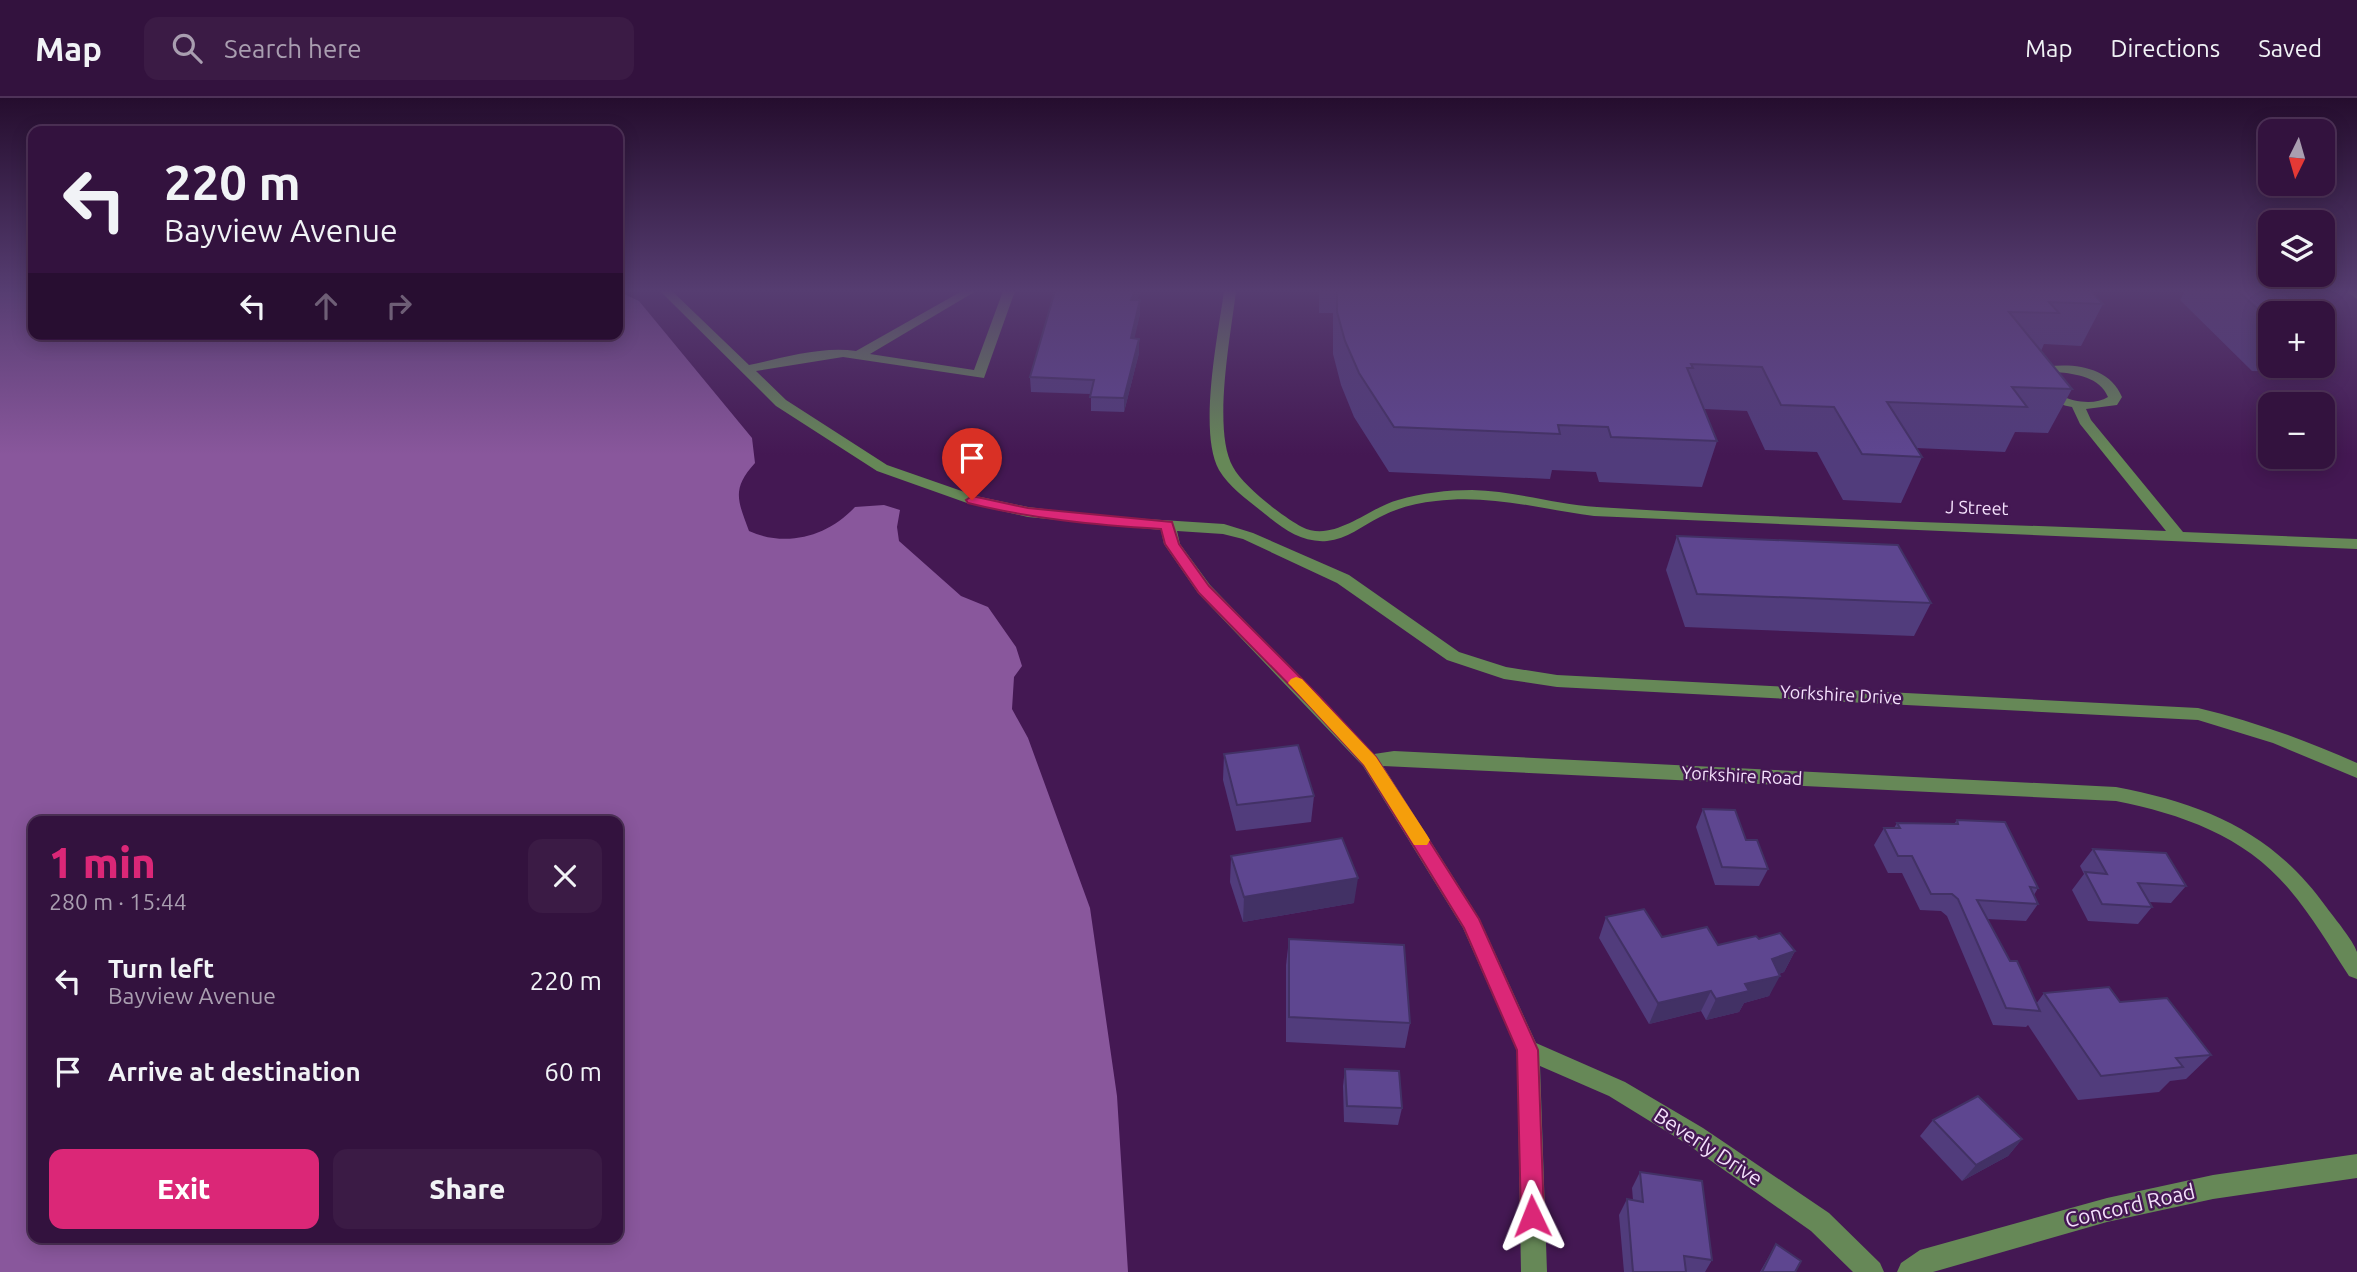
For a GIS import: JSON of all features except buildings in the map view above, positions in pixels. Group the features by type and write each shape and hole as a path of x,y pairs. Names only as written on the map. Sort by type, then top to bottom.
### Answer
{"street":[{"name":"Yorkshire Drive","path":"723,346 780,403 883,468 972,500 1028,513 1100,522 1205,527 1248,536 1343,579 1453,656 1504,673 1557,681 2198,714 2260,730 2300,744 2357,771"},
{"path":"857,356 874,346"},
{"path":"747,369 829,354 979,375 989,346"},
{"name":"J Street","path":"1225,346 1217,426 1218,452 1225,468 1248,492 1294,530 1312,536 1339,534 1376,513 1401,504 1452,495 1518,499 1594,511 2357,544"},
{"path":"2078,405 2104,405 2112,402 2115,397 2114,390 2097,378 2070,369 2046,369 2034,377 2040,390 2078,405 2085,421 2178,536"},
{"path":"1168,525 1172,544 1204,589 1370,761 1472,924 1528,1050 1534,1272"},
{"name":"Yorkshire Road","path":"1370,761 1394,758 2116,794 2170,805 2230,830 2263,852 2286,872 2357,970"},
{"name":"Beverly Drive","path":"1528,1050 1617,1088 1695,1136 1820,1222 1871,1272"},
{"name":"Concord Road","path":"1910,1272 1920,1263 2107,1210 2213,1187 2357,1166"}],"shaded area":[{"path":"0,346 676,346 752,438 755,463 742,480 739,496 749,531 763,536 792,539 820,532 855,507 884,505 900,510 897,527 899,541 961,596 988,607 1016,647 1022,666 1014,677 1012,709 1028,738 1090,908 1117,1096 1128,1272 0,1272"}],"slow traffic":[{"path":"1296,683 1370,761 1421,840"}],"route":[{"path":"972,500 1028,513 1100,522 1168,525 1172,544 1181,561 1204,589 1370,761 1472,924 1528,1050 1532,1216"}]}
